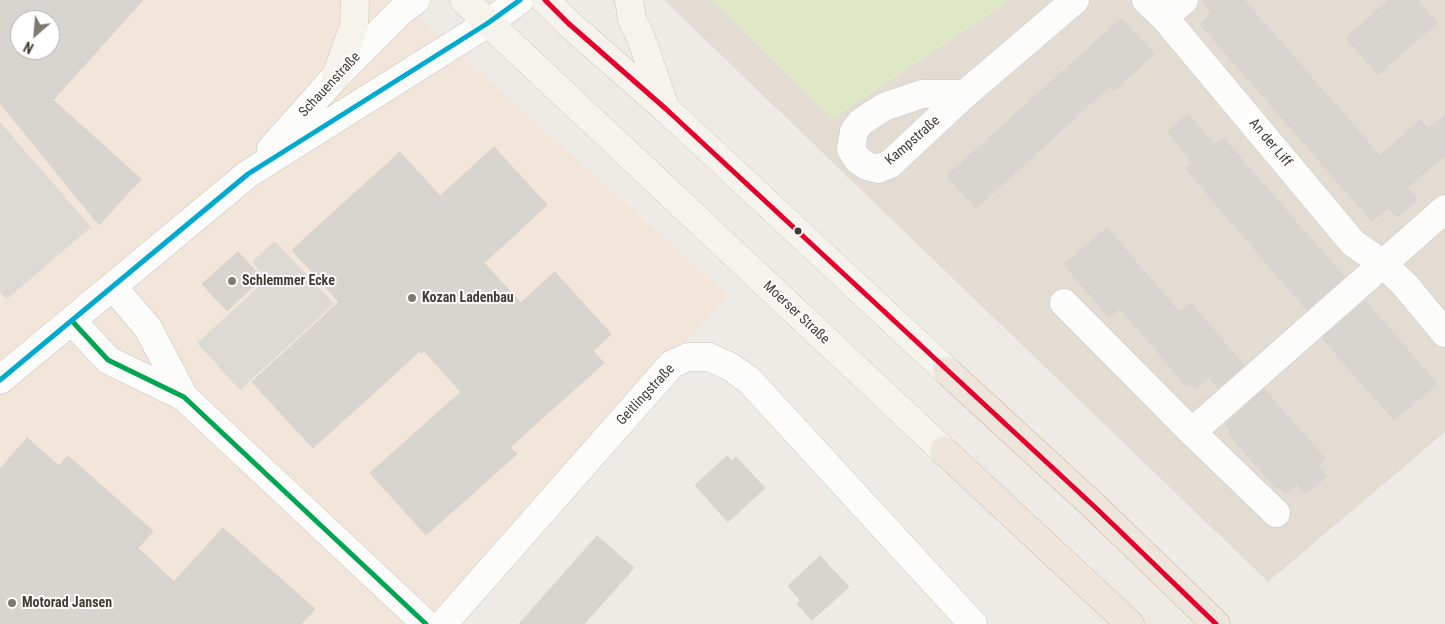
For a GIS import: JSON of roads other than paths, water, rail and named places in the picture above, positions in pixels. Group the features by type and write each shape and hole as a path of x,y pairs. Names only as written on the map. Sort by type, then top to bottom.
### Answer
{"highway":[{"path":"947,371 1097,509 1216,624"},
{"name":"Moerser Straße","path":"944,451 1130,624"}],"main road":[{"path":"336,76 354,26 355,0"},
{"name":"Moerser Straße","path":"464,0 944,451"},
{"path":"545,0 568,23 666,109 947,371"},
{"path":"629,0 632,19 641,38 666,109"}],"street":[{"name":"Schauenstraße","path":"248,174 336,76 401,11 416,0"},
{"name":"Schauenstraße","path":"0,380 248,174 488,23 520,0"},
{"path":"965,94 1075,0"},
{"name":"An der Liff","path":"1165,6 1353,243 1382,263 1405,285 1445,333"},
{"path":"1192,432 1445,209"},
{"path":"113,287 148,328 184,396"},
{"path":"1064,303 1192,432 1276,513"},
{"path":"72,321 108,360 184,396 426,624"},
{"name":"Geitlingstraße","path":"443,624 672,364 688,357 709,357 729,366 749,380 973,624"}],"place":[{"name":"Schlemmer Ecke","path":"232,281"},
{"name":"Kozan Ladenbau","path":"412,298"},
{"name":"Motorad Jansen","path":"12,603"}]}
